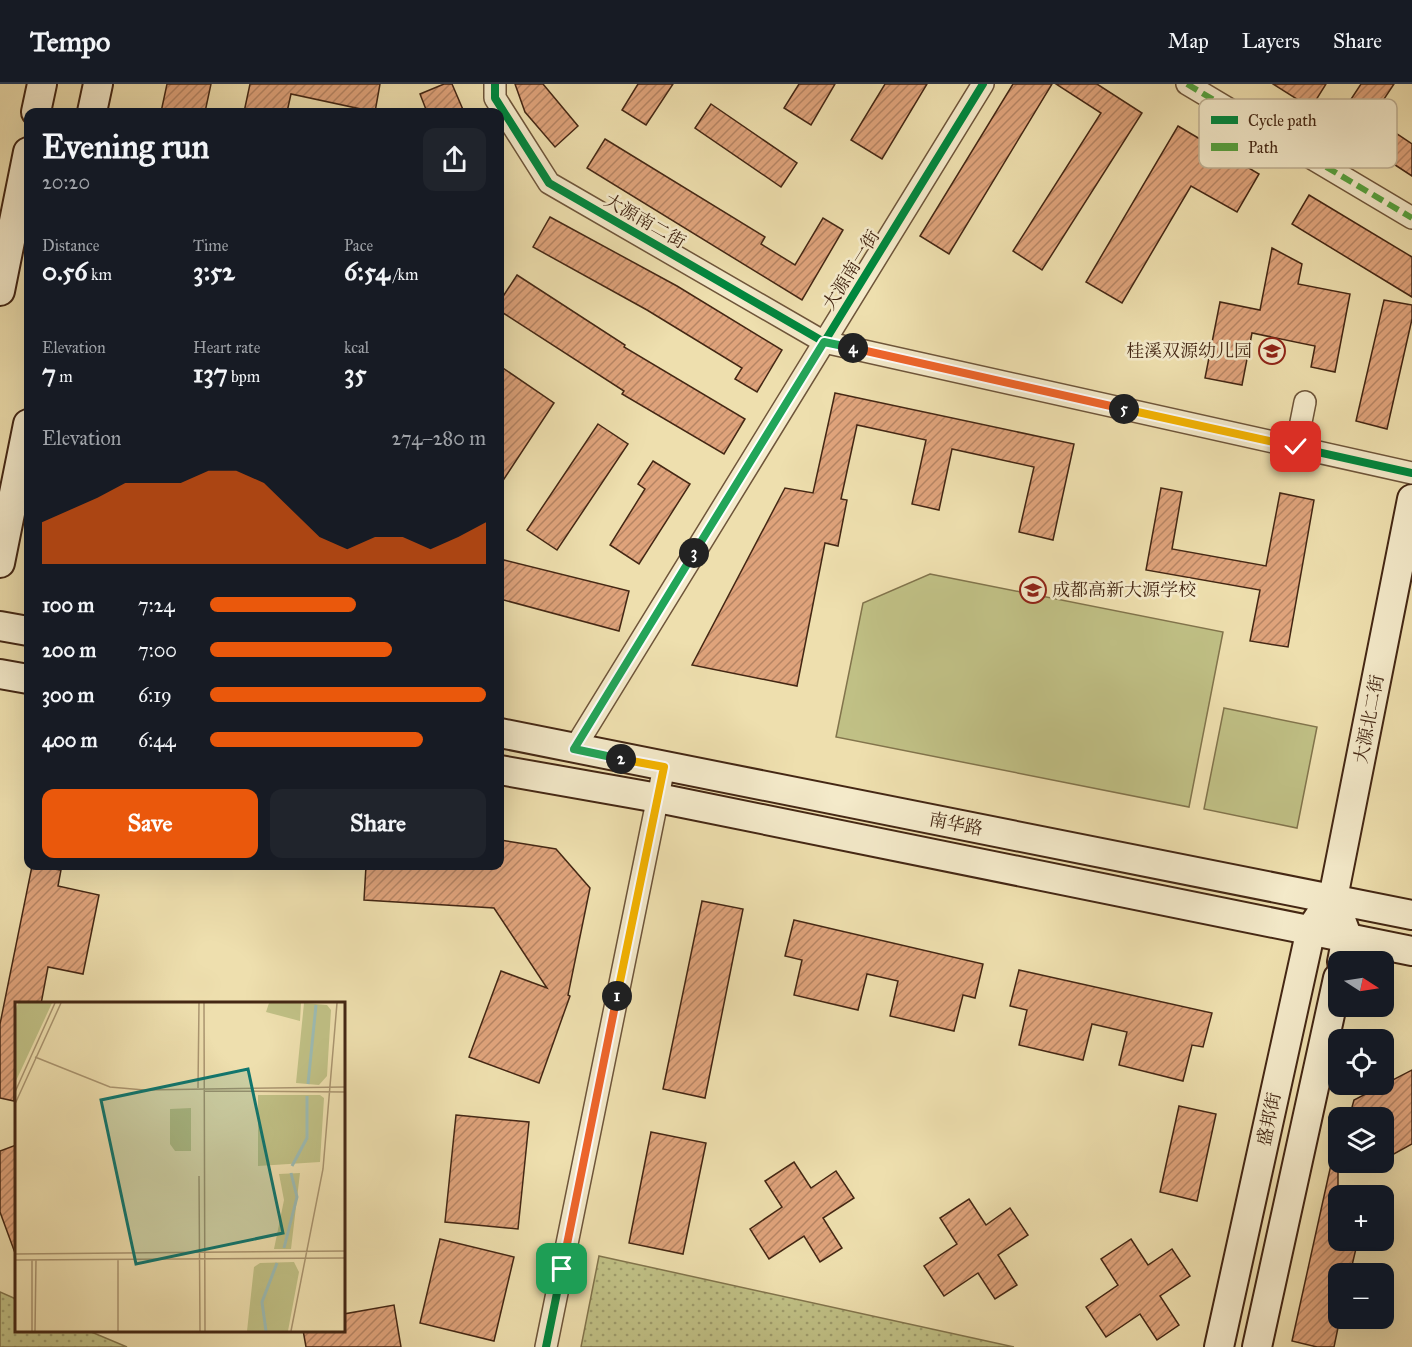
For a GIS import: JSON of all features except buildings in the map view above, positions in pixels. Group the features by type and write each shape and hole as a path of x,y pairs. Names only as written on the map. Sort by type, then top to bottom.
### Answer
{"main road":[{"path":"37,108 42,84"},
{"path":"94,108 98,84"},
{"path":"0,291 24,172"},
{"path":"0,563 24,444"},
{"name":"大源北二街","path":"1333,898 1412,499"},
{"path":"0,626 24,630"},
{"path":"0,674 24,678"},
{"name":"南华路","path":"504,734 1412,915"},
{"name":"南华路","path":"504,771 658,798 1311,929 1344,949 1412,951"},
{"path":"1333,898 1344,949"},
{"name":"盛邦街","path":"1219,1347 1311,929 1333,898"},
{"name":"盛邦街","path":"1257,1347 1329,1017"}],"street":[{"name":"大源南二街","path":"495,84 495,98 501,108"},
{"name":"大源南一街","path":"574,749 983,84"},
{"path":"1187,84 1212,99"},
{"name":"大源南二街","path":"504,112 549,183 824,342 1412,473"},
{"path":"1328,168 1412,218"},
{"path":"1296,447 1305,402"},
{"path":"546,1347 664,767"}],"green space":[{"path":"930,574 1223,632 1189,807 836,737 863,603"},
{"path":"1224,708 1317,727 1297,828 1204,809"},
{"path":"599,1256 1014,1347 581,1347"},
{"path":"0,1292 15,1299 15,1332 91,1332 127,1347 0,1347"}],"marked path":[{"path":"1187,84 1212,99"},
{"path":"1328,168 1412,218"}],"cycle path":[{"path":"495,84 495,98 501,108"},
{"path":"574,749 983,84"},
{"path":"504,112 549,183 824,342 1412,473"},
{"path":"546,1347 664,767"}],"place":[{"name":"桂溪双源幼儿园","path":"1272,351"},
{"name":"成都高新大源学校","path":"1033,590"}],"route":[{"path":"562,1269 664,767 574,749 824,342 1296,447"}]}
